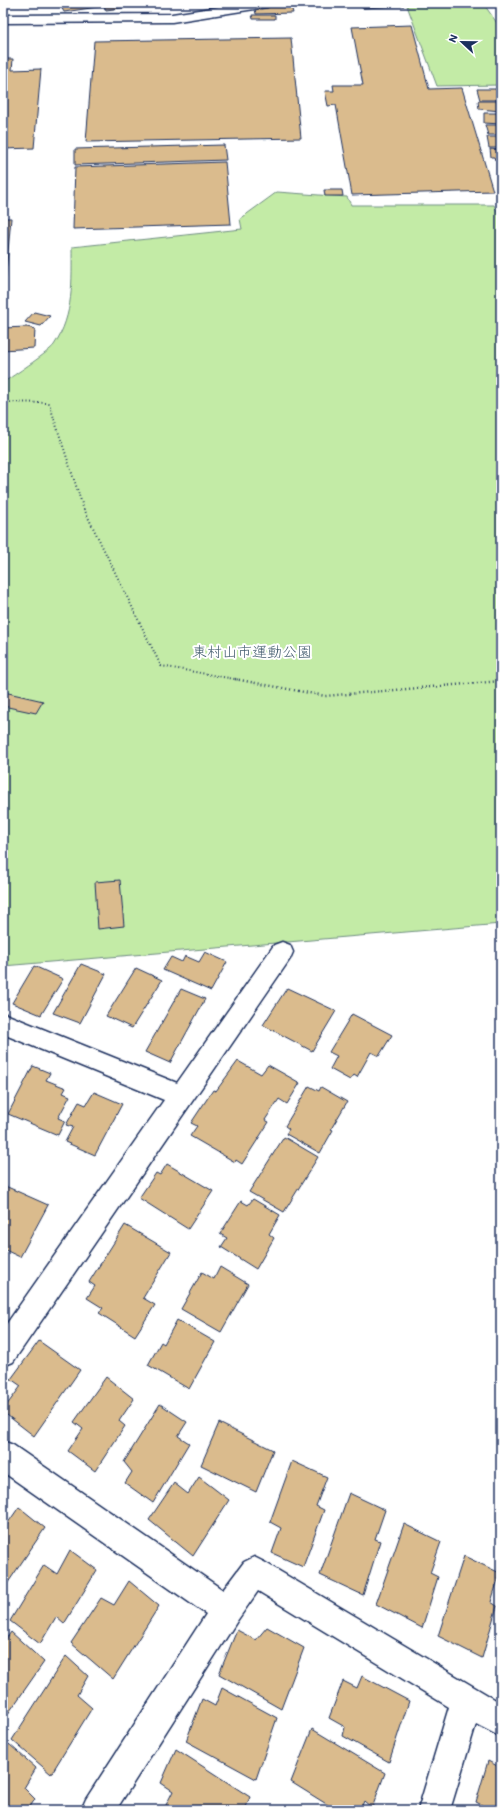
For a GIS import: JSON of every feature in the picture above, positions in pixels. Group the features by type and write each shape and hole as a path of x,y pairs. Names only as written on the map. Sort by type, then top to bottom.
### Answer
{"street":[{"path":"3,18 172,18 227,6 267,3"},
{"path":"3,1352 282,952"},
{"path":"3,1023 182,1096"},
{"path":"3,1455 226,1610"},
{"path":"96,1810 226,1610 254,1572 501,1721"},
{"path":"434,1810 467,1701"}],"path":[{"path":"3,402 49,403 83,507 161,666 326,696 501,681"}],"green space":[{"path":"406,3 483,3 497,23 501,23 501,85 437,86"},
{"name":"東村山市運動公園","path":"277,192 347,197 351,205 494,205 501,219 501,924 3,966 3,380 7,380 46,352 54,345 61,334 68,310 72,285 72,247 242,229 240,219"}],"building":[{"path":"59,3 134,3 136,6 106,10 104,6 64,12"},
{"path":"360,3 403,3 404,6 362,8"},
{"path":"269,6 291,6 293,13 256,14 255,9"},
{"path":"252,15 275,15 275,19 253,19"},
{"path":"412,25 429,89 462,88 493,191 352,195 336,105 328,106 325,91 334,91 333,85 363,85 352,27"},
{"path":"291,38 301,138 86,142 94,41"},
{"path":"3,59 13,59 12,70 41,69 34,148 3,149"},
{"path":"477,89 501,89 501,100 480,100"},
{"path":"478,101 501,101 501,111 479,109"},
{"path":"484,113 501,113 501,124 484,123"},
{"path":"485,125 501,125 501,135 488,135"},
{"path":"487,137 501,137 501,148 489,148"},
{"path":"224,145 226,160 75,165 75,149"},
{"path":"490,149 501,150 501,160 495,160 494,157 491,157"},
{"path":"225,162 231,224 73,229 75,167"},
{"path":"324,190 342,190 343,196 325,196"},
{"path":"3,218 11,218 3,307"},
{"path":"34,312 50,316 41,326 25,322"},
{"path":"27,327 35,329 34,348 3,350 3,328"},
{"path":"4,692 43,701 36,713 3,706"},
{"path":"120,880 124,926 98,929 95,882"},
{"path":"205,952 227,962 211,991 163,970 171,957 182,962 185,956 199,962"},
{"path":"81,964 106,974 80,1023 53,1013"},
{"path":"34,966 63,979 41,1015 12,1003"},
{"path":"136,968 162,980 132,1028 106,1016"},
{"path":"287,988 336,1011 312,1051 263,1025"},
{"path":"181,989 205,999 170,1063 145,1052"},
{"path":"352,1014 392,1035 379,1056 371,1052 357,1077 354,1075 350,1080 330,1069 337,1056 329,1052"},
{"path":"238,1061 261,1074 268,1065 300,1083 287,1104 279,1099 265,1120 269,1122 242,1164 236,1160 235,1162 190,1136 197,1126 191,1123 213,1090 216,1091"},
{"path":"33,1066 50,1073 46,1080 66,1088 63,1093 70,1096 58,1118 65,1121 58,1135 8,1114"},
{"path":"309,1086 319,1091 321,1087 347,1102 331,1129 333,1130 320,1153 286,1134 289,1129 285,1126"},
{"path":"94,1092 122,1104 95,1155 65,1142 73,1127 66,1125 79,1102 86,1105"},
{"path":"284,1137 318,1157 284,1212 249,1192"},
{"path":"167,1164 213,1191 188,1229 139,1198 156,1173 160,1175"},
{"path":"3,1185 48,1205 20,1257 3,1249"},
{"path":"253,1199 280,1215 269,1234 274,1238 256,1269 221,1247 227,1238 220,1234 241,1201 248,1205"},
{"path":"125,1225 171,1252 143,1298 155,1305 135,1336 99,1313 103,1308 87,1298 95,1286 89,1282"},
{"path":"220,1267 248,1284 221,1332 181,1309 202,1272 214,1279"},
{"path":"177,1320 215,1342 189,1389 148,1365 161,1342 164,1344"},
{"path":"39,1341 80,1370 34,1436 3,1412 3,1410 21,1386 11,1379"},
{"path":"106,1377 134,1399 119,1421 125,1426 95,1471 68,1451 83,1429 74,1422"},
{"path":"160,1404 187,1422 178,1436 189,1443 153,1503 125,1483 132,1472 124,1462"},
{"path":"219,1423 273,1450 256,1492 201,1465"},
{"path":"292,1461 327,1477 316,1506 324,1510 303,1567 272,1553 281,1528 270,1522"},
{"path":"199,1477 229,1500 193,1556 149,1520 174,1483 188,1494"},
{"path":"349,1493 385,1510 375,1539 380,1541 363,1595 320,1575"},
{"path":"19,1507 45,1528 3,1590 3,1530"},
{"path":"404,1524 441,1542 430,1573 438,1577 422,1628 376,1604"},
{"path":"70,1550 97,1570 64,1624 56,1617 40,1644 10,1621 44,1565 57,1574"},
{"path":"464,1556 500,1573 491,1602 497,1606 482,1658 438,1636"},
{"path":"129,1581 159,1606 113,1679 71,1643 101,1598 114,1605"},
{"path":"267,1627 304,1648 281,1709 219,1674 237,1630 256,1640"},
{"path":"11,1632 44,1662 3,1721 3,1643"},
{"path":"66,1656 88,1676 77,1695 92,1708 51,1774 12,1740"},
{"path":"362,1676 409,1701 389,1762 343,1736 345,1727 329,1718 343,1681 357,1688"},
{"path":"222,1688 277,1718 256,1779 186,1741 202,1699 215,1706"},
{"path":"312,1729 385,1773 372,1808 364,1801 360,1810 336,1810 291,1782"},
{"path":"9,1744 36,1768 24,1788 35,1799 28,1810 3,1810 3,1754"},
{"path":"176,1749 250,1797 245,1810 169,1810 165,1807 173,1791 161,1783"},
{"path":"488,1761 501,1768 501,1810 491,1810 476,1802"}]}
